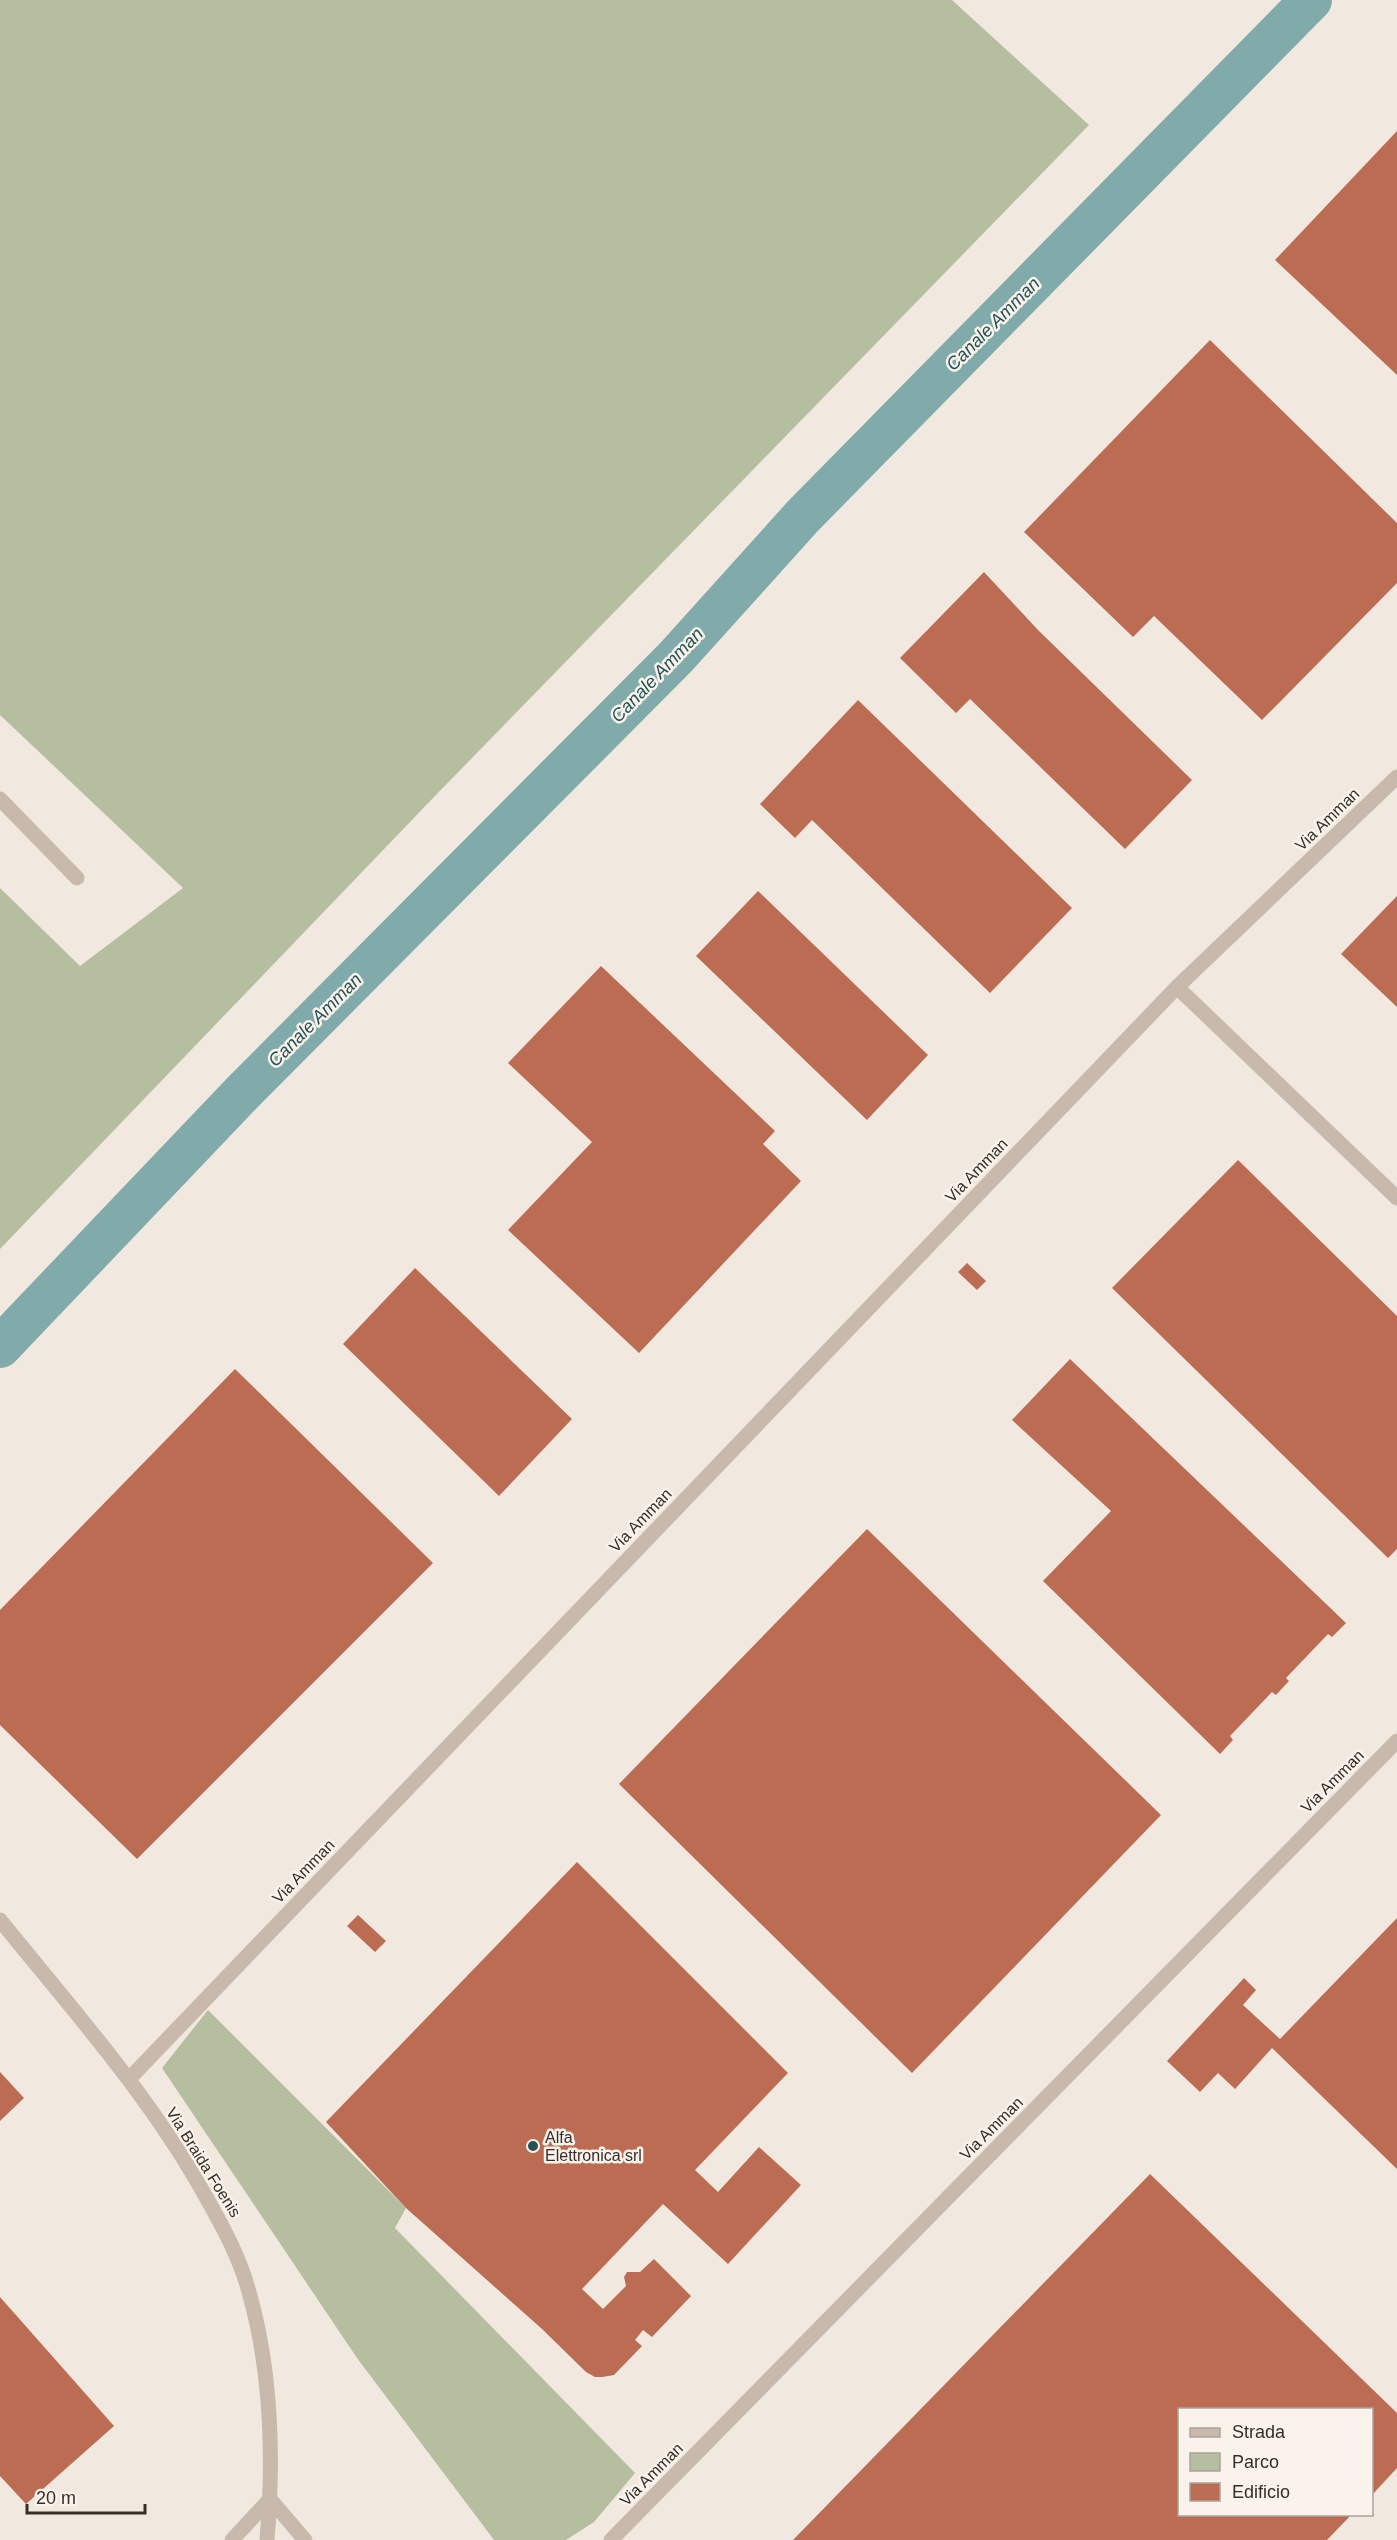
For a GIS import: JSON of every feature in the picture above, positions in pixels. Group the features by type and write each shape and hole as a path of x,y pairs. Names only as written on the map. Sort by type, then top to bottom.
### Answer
{"street":[{"name":"Via Amman","path":"129,2079 1177,987 1397,777"},
{"path":"0,799 77,878"},
{"path":"1177,987 1397,1198"},
{"name":"Via Amman","path":"611,2540 1397,1741"},
{"name":"Via Braida Foenis","path":"0,1920 129,2079 189,2166 230,2239 249,2290 269,2394 270,2499 267,2540"},
{"path":"232,2540 270,2499 305,2540"}],"green space":[{"path":"0,0 952,0 1089,125 434,797 0,1249 0,888 80,966 183,888 0,715"},
{"path":"208,2010 406,2208 395,2228 635,2473 594,2522 566,2540 494,2540 357,2358 162,2068"}],"building":[{"path":"1397,131 1397,375 1275,260"},
{"path":"1210,340 1397,523 1397,583 1262,720 1154,616 1133,637 1024,532"},
{"path":"984,572 1038,630 1192,780 1125,849 970,699 956,713 900,658"},
{"path":"858,700 1072,908 990,993 812,820 795,838 760,804"},
{"path":"758,891 928,1055 867,1120 696,956"},
{"path":"1397,896 1397,1007 1341,954"},
{"path":"601,966 775,1131 763,1144 801,1181 639,1353 508,1230 592,1142 508,1063"},
{"path":"1238,1160 1397,1316 1397,1549 1388,1558 1112,1288"},
{"path":"967,1263 986,1281 977,1290 958,1272"},
{"path":"415,1268 572,1419 499,1496 343,1344"},
{"path":"1070,1359 1346,1623 1332,1637 1328,1634 1286,1678 1289,1681 1276,1695 1272,1692 1230,1736 1233,1740 1220,1754 1043,1581 1111,1511 1012,1420"},
{"path":"235,1369 433,1563 137,1859 0,1725 0,1610"},
{"path":"867,1529 1161,1815 912,2073 619,1784"},
{"name":"Alfa Elettronica srl","path":"577,1862 788,2073 695,2170 718,2192 759,2147 801,2185 728,2264 663,2204 582,2289 603,2309 626,2286 624,2277 627,2272 640,2272 654,2259 691,2296 652,2337 643,2330 635,2340 642,2346 614,2375 602,2377 595,2377 586,2372 542,2329 406,2208 326,2122"},
{"path":"358,1915 386,1941 375,1952 347,1926"},
{"path":"1397,1918 1397,2169 1272,2048 1235,2089 1218,2073 1200,2092 1167,2061 1244,1978 1256,1990 1243,2005 1280,2039"},
{"path":"0,2072 24,2098 0,2121"},
{"path":"1150,2174 1397,2413 1397,2468 1373,2494 1373,2408 1178,2408 1178,2516 1350,2516 1327,2540 793,2540"},
{"path":"0,2297 114,2426 26,2504 0,2476"}],"waterway":[{"name":"Canale Amman","path":"0,1347 244,1091 676,657 803,516 1311,0"}],"place":[{"name":"Alfa Elettronica srl","path":"533,2146"}]}
